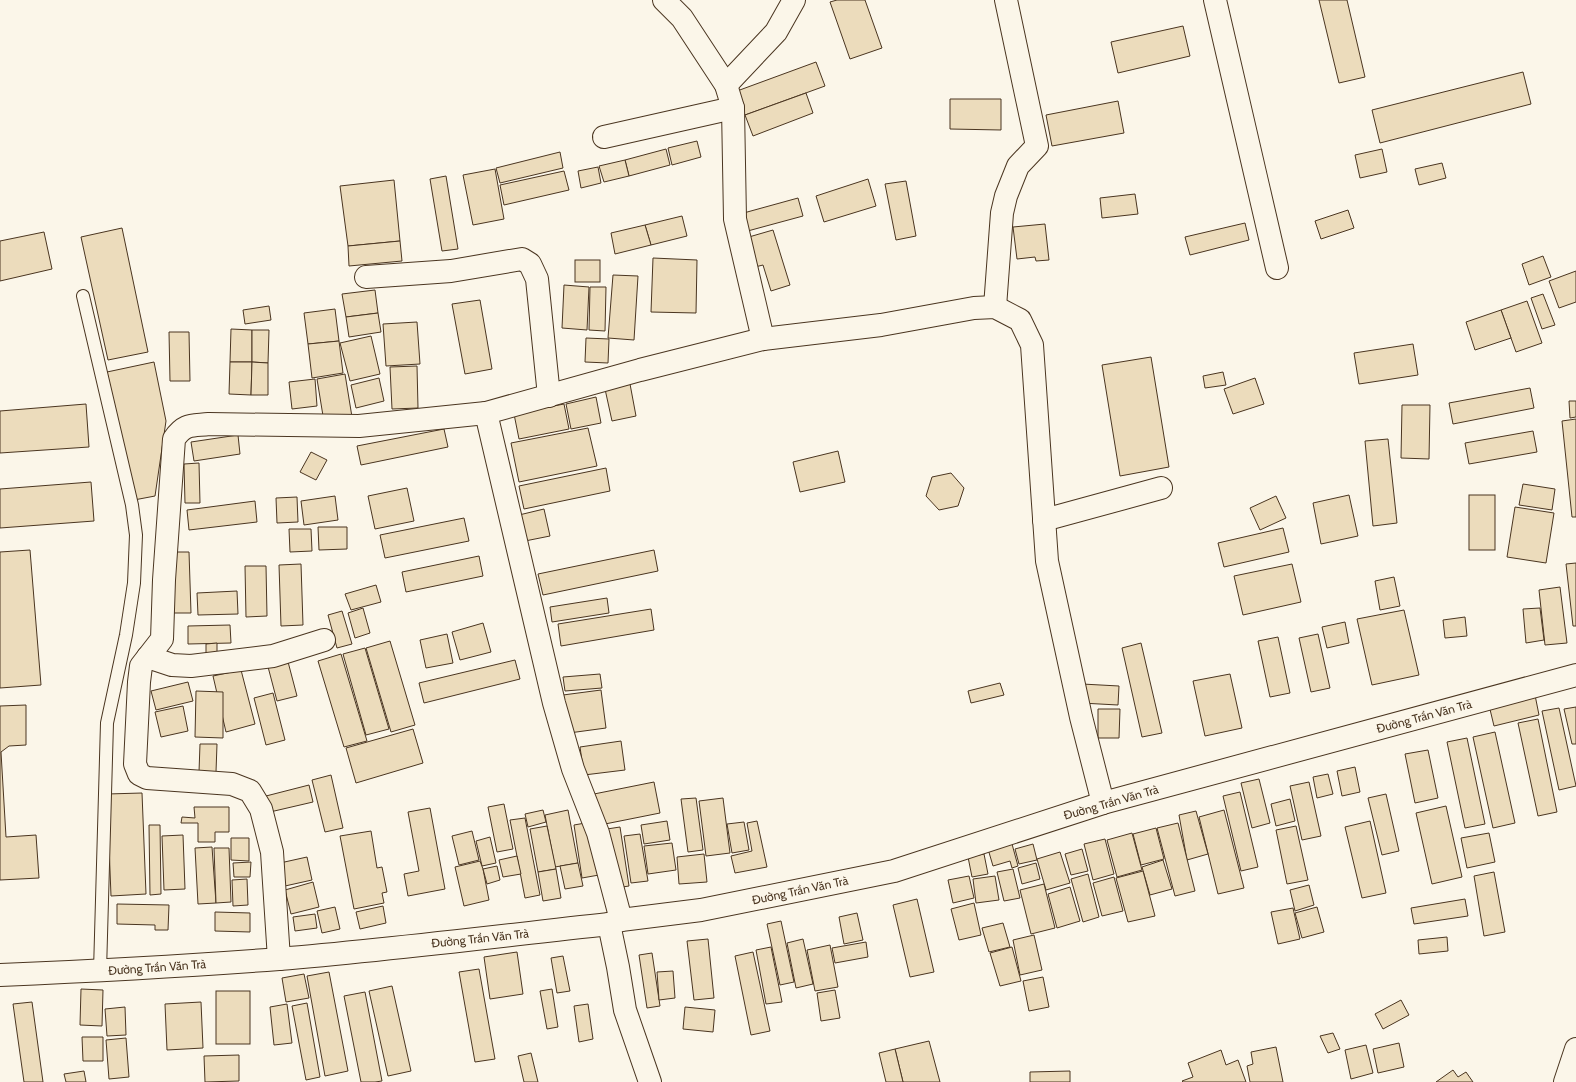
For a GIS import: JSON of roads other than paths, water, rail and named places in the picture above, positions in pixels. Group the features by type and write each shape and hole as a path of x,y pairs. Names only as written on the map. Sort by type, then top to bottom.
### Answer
{"main road":[{"path":"664,0 682,18 726,85 733,108 735,219 763,339"},
{"path":"726,85 776,32 794,0"},
{"path":"995,307 1002,213 1006,196 1018,166 1037,146 1006,0"},
{"path":"1215,0 1277,268"},
{"path":"604,137 733,108"},
{"path":"366,277 451,271 522,259 530,264 537,279 549,396"},
{"path":"279,959 272,852 262,809 250,791 232,784 147,778 139,774 135,764 141,666 162,639 164,580 174,439 180,430 189,426 209,424 359,426 486,413 640,370 763,339 880,325 974,308 995,307 1020,320 1032,345 1047,561 1081,717 1103,803"},
{"path":"486,413 554,703 573,769 598,833 615,922 618,967 626,1010 650,1082"},
{"path":"1044,520 1161,488"},
{"path":"148,657 172,664 191,666 272,656 324,640"},
{"name":"Đường Trần Văn Trà","path":"0,975 100,971 279,959 425,945 701,910 894,871 1103,803 1576,675"},
{"path":"1565,1082 1576,1048"}],"lane":[{"path":"83,296 132,505 136,535 134,583 126,635 107,723 100,971"}]}
